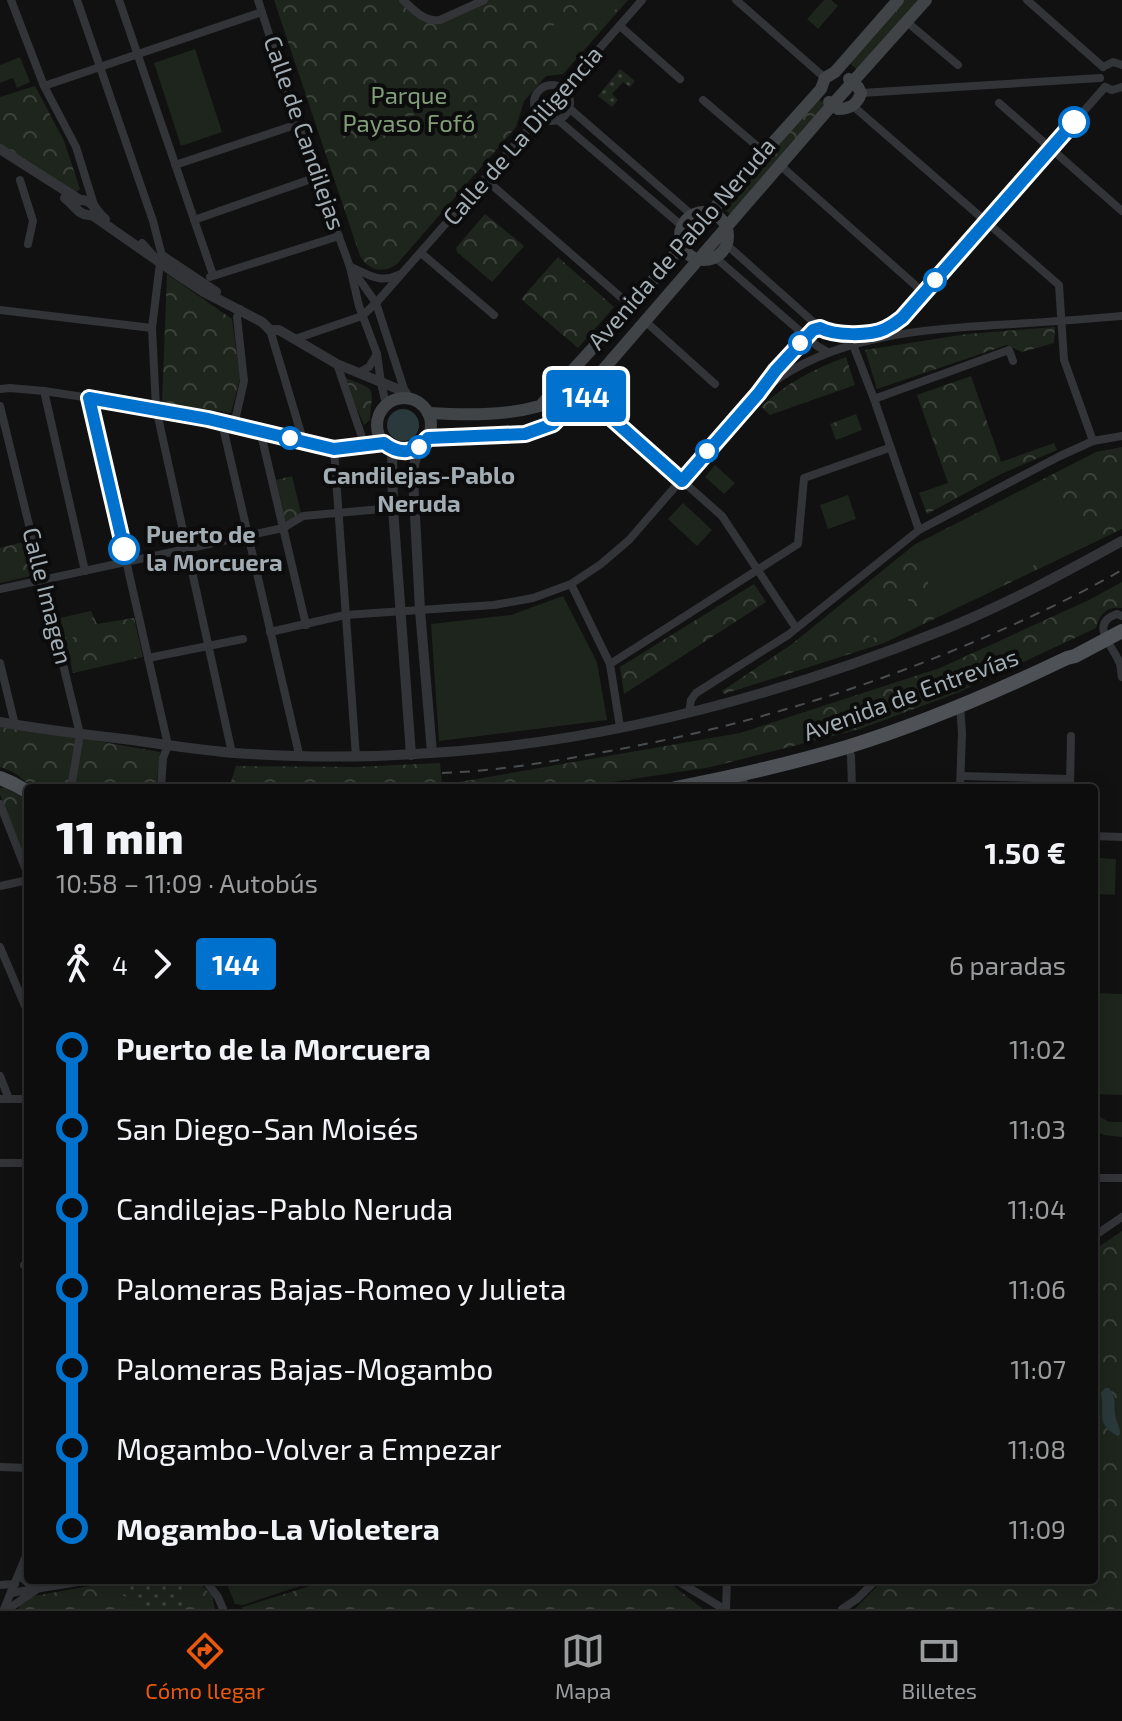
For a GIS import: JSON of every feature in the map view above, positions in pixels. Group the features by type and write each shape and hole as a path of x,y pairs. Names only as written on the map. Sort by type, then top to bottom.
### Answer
{"main road":[{"name":"Avenida de Pablo Neruda","path":"424,443 525,434 553,424 832,105 857,88 926,0"},
{"name":"Avenida de Pablo Neruda","path":"428,413 519,412 540,406 631,306 891,2"},
{"path":"853,106 838,109 822,96 827,80 842,73 857,88"},
{"name":"Avenida de Pablo Neruda","path":"853,106 859,99 857,88"},
{"path":"711,212 727,226 727,245 716,258 698,260 688,255 682,246 682,226 692,215 711,212"},
{"path":"406,395 418,401 428,413 431,426 424,443 409,451 388,446 379,434 377,424 386,404 406,395"},
{"name":"Avenida de Entrevías","path":"1105,637 1122,619"},
{"name":"Avenida de Entrevías","path":"714,784 744,781 960,706 1067,658 1075,650 1122,631"},
{"path":"0,778 24,790"}],"street":[{"path":"11,0 44,86 76,147 87,206 161,260 262,322 270,330 303,440"},
{"path":"77,0 153,221 161,260 152,328 156,408 232,753"},
{"path":"119,0 213,275"},
{"name":"Calle de Candilejas","path":"258,0 298,124 350,267 362,316 377,354 386,404"},
{"path":"403,0 425,19 433,21 484,0"},
{"name":"Calle de La Diligencia","path":"295,339 362,316 376,303 642,0"},
{"path":"736,0 827,80"},
{"path":"1027,0 1103,67"},
{"path":"44,86 262,12"},
{"path":"907,22 958,65"},
{"path":"620,26 680,79"},
{"path":"1122,65 1113,62 1103,67 1100,78 1105,87 1112,90 1122,87"},
{"path":"857,88 1100,78"},
{"path":"554,85 564,89 569,98 569,108 558,120 548,121 540,117 533,101 538,91 554,85"},
{"path":"727,245 820,328 849,334 887,329 902,318 1105,87"},
{"path":"703,100 764,152"},
{"path":"999,103 1122,211"},
{"path":"853,106 1059,285 1064,360 1093,441"},
{"path":"569,108 692,215"},
{"path":"558,120 682,226"},
{"path":"175,165 298,124"},
{"path":"0,151 142,243 178,275 199,284"},
{"path":"781,166 924,293"},
{"path":"194,220 317,177"},
{"path":"485,179 631,306"},
{"path":"20,180 33,221 28,244"},
{"path":"199,284 213,275 339,236"},
{"path":"421,253 494,315"},
{"path":"716,258 817,346 828,352"},
{"path":"350,267 385,280 404,272"},
{"name":"Calle de Candilejas","path":"350,267 376,303 406,395"},
{"path":"234,425 244,381 237,317 240,309"},
{"path":"0,310 152,328"},
{"path":"758,394 781,376 828,352 853,344 962,327 1122,316"},
{"path":"902,318 903,326 909,333"},
{"path":"645,321 715,384"},
{"path":"270,632 345,615 520,601 571,584 629,540 806,336 820,328"},
{"path":"270,330 279,330 337,364 406,395"},
{"path":"849,334 919,530"},
{"path":"874,399 1009,350 1013,361"},
{"path":"358,373 369,367 377,354"},
{"path":"337,364 365,446"},
{"path":"565,377 722,516 796,628"},
{"path":"0,389 44,391 156,408 334,449 388,446 411,755"},
{"path":"44,391 85,571"},
{"path":"89,398 168,745 163,758 161,784"},
{"name":"Calle Imagen","path":"0,406 80,734 72,784"},
{"path":"222,423 299,754"},
{"path":"260,430 306,625"},
{"path":"689,712 696,693 796,628 919,530 1093,441 1122,436"},
{"path":"424,443 415,462 413,478 432,753"},
{"path":"610,664 798,544 804,478 889,448"},
{"path":"334,449 356,757"},
{"path":"0,589 283,528 303,516 393,508"},
{"path":"0,722 232,753 356,757 411,755 552,740 689,712 824,673 945,629 1122,541"},
{"path":"571,584 610,664 620,727"},
{"path":"1105,637 1121,663 1122,677"},
{"path":"148,658 243,639"},
{"path":"0,663 15,725"},
{"path":"960,706 960,784"},
{"path":"961,776 1070,784 1071,736"},
{"path":"411,741 422,747 429,743 431,737"},
{"path":"848,746 852,784"},
{"path":"0,804 24,867"},
{"path":"1098,836 1122,837"},
{"path":"0,886 24,878"},
{"path":"0,947 24,1004"},
{"path":"0,1076 4,1099"},
{"path":"0,1163 24,1163"},
{"path":"1098,1178 1122,1178"},
{"path":"1098,1233 1122,1217"},
{"path":"0,1467 24,1468"},
{"path":"6,1609 24,1561"},
{"path":"0,1585 17,1579 24,1583"},
{"path":"26,1584 36,1590"},
{"path":"11,1593 68,1584"},
{"path":"208,1584 223,1609"},
{"path":"683,1584 725,1609 727,1584"},
{"path":"842,1609 872,1584"},
{"path":"6,1609 36,1590"}],"green space":[{"name":"Parque Payaso Fofó","path":"274,0 403,0 433,21 484,0 628,0 563,74 546,76 524,101 516,127 397,264 382,270 372,268 360,256"},
{"path":"576,0 623,1 599,28 572,5"},
{"path":"824,0 831,0 838,6 818,29 807,19"},
{"path":"903,0 920,0 858,70 848,62"},
{"path":"565,13 592,37 567,66 538,42"},
{"path":"195,49 222,132 181,146 154,63"},
{"path":"20,57 30,82 17,88 13,78 0,83 0,65"},
{"path":"620,69 635,81 630,87 623,82 612,94 618,100 612,107 598,96"},
{"path":"35,86 64,141 80,189 74,194 0,147 0,97"},
{"path":"817,98 827,105 731,215 722,207"},
{"path":"457,100 467,130 397,153 388,124"},
{"path":"485,214 524,246 492,282 456,248"},
{"path":"558,257 614,307 578,348 521,299"},
{"path":"167,274 232,319 240,378 231,413 162,403"},
{"path":"1055,327 1054,343 1022,352 1007,345 877,389 865,350 967,334"},
{"path":"846,357 855,385 770,415 761,407 801,378"},
{"path":"971,376 1001,462 1054,443 1057,450 1001,474 927,514 919,493 948,483 917,395"},
{"path":"343,377 367,387 372,394 370,420 364,425"},
{"path":"856,414 862,430 836,440 830,424"},
{"path":"1122,447 1122,529 884,643 724,694 722,691 792,644 914,545 1096,452"},
{"path":"715,465 735,483 724,494 705,477"},
{"path":"292,476 301,513 286,522 276,480"},
{"path":"1051,477 1084,538 941,616 914,545"},
{"path":"848,495 856,519 828,529 820,505"},
{"path":"683,503 712,530 697,546 668,519"},
{"path":"27,541 35,575 0,583 0,548"},
{"path":"1122,582 1122,608 1105,612 1096,628 957,693 860,729 711,767 599,784 448,784 740,733 940,668"},
{"path":"754,584 766,602 624,694 620,667"},
{"path":"901,586 916,615 899,624 884,595"},
{"path":"563,596 597,662 607,720 439,741 431,624 511,615"},
{"path":"873,601 888,630 871,639 856,611"},
{"path":"91,611 97,624 134,618 143,657 73,673 60,618"},
{"path":"91,614 95,632 66,639 62,621"},
{"path":"136,639 140,656 111,663 107,646"},
{"path":"0,724 160,752 156,784 29,784 0,767"},
{"path":"440,763 442,784 230,784 236,766 356,767"},
{"path":"5,787 24,799 24,853 0,795 0,788"},
{"path":"1098,858 1116,859 1115,895 1098,894"},
{"path":"1098,993 1122,994 1122,1095 1098,1094"},
{"path":"1098,1115 1109,1122 1122,1122 1122,1137 1098,1133"},
{"path":"1122,1231 1122,1609 855,1609 879,1584 1098,1584 1098,1247"},
{"path":"102,1584 200,1584 212,1595 215,1609 18,1609 28,1597"},
{"path":"120,1584 182,1584 182,1609 138,1609 119,1592"},
{"path":"227,1584 306,1584 243,1605 235,1604"},
{"path":"317,1584 671,1584 703,1609 242,1609"}],"shaded area":[{"path":"403,409 414,414 419,425 414,436 403,441 392,436 387,425 392,414"},
{"path":"1109,1388 1114,1397 1120,1431 1118,1436 1103,1421 1101,1393"}],"railway":[{"path":"442,773 523,766 604,752 704,731 801,705 945,654 1041,612 1122,570"}],"bus line":[{"name":"144","path":"124,549 89,398 156,408 334,449 384,443 402,452 419,447 428,438 525,434 553,424 583,393 682,481 813,330 820,328 849,334 878,331 887,329 902,318 1074,122"}],"place":[{"name":"Candilejas-Pablo Neruda","path":"419,447"},
{"name":"Puerto de la Morcuera","path":"124,549"}]}
